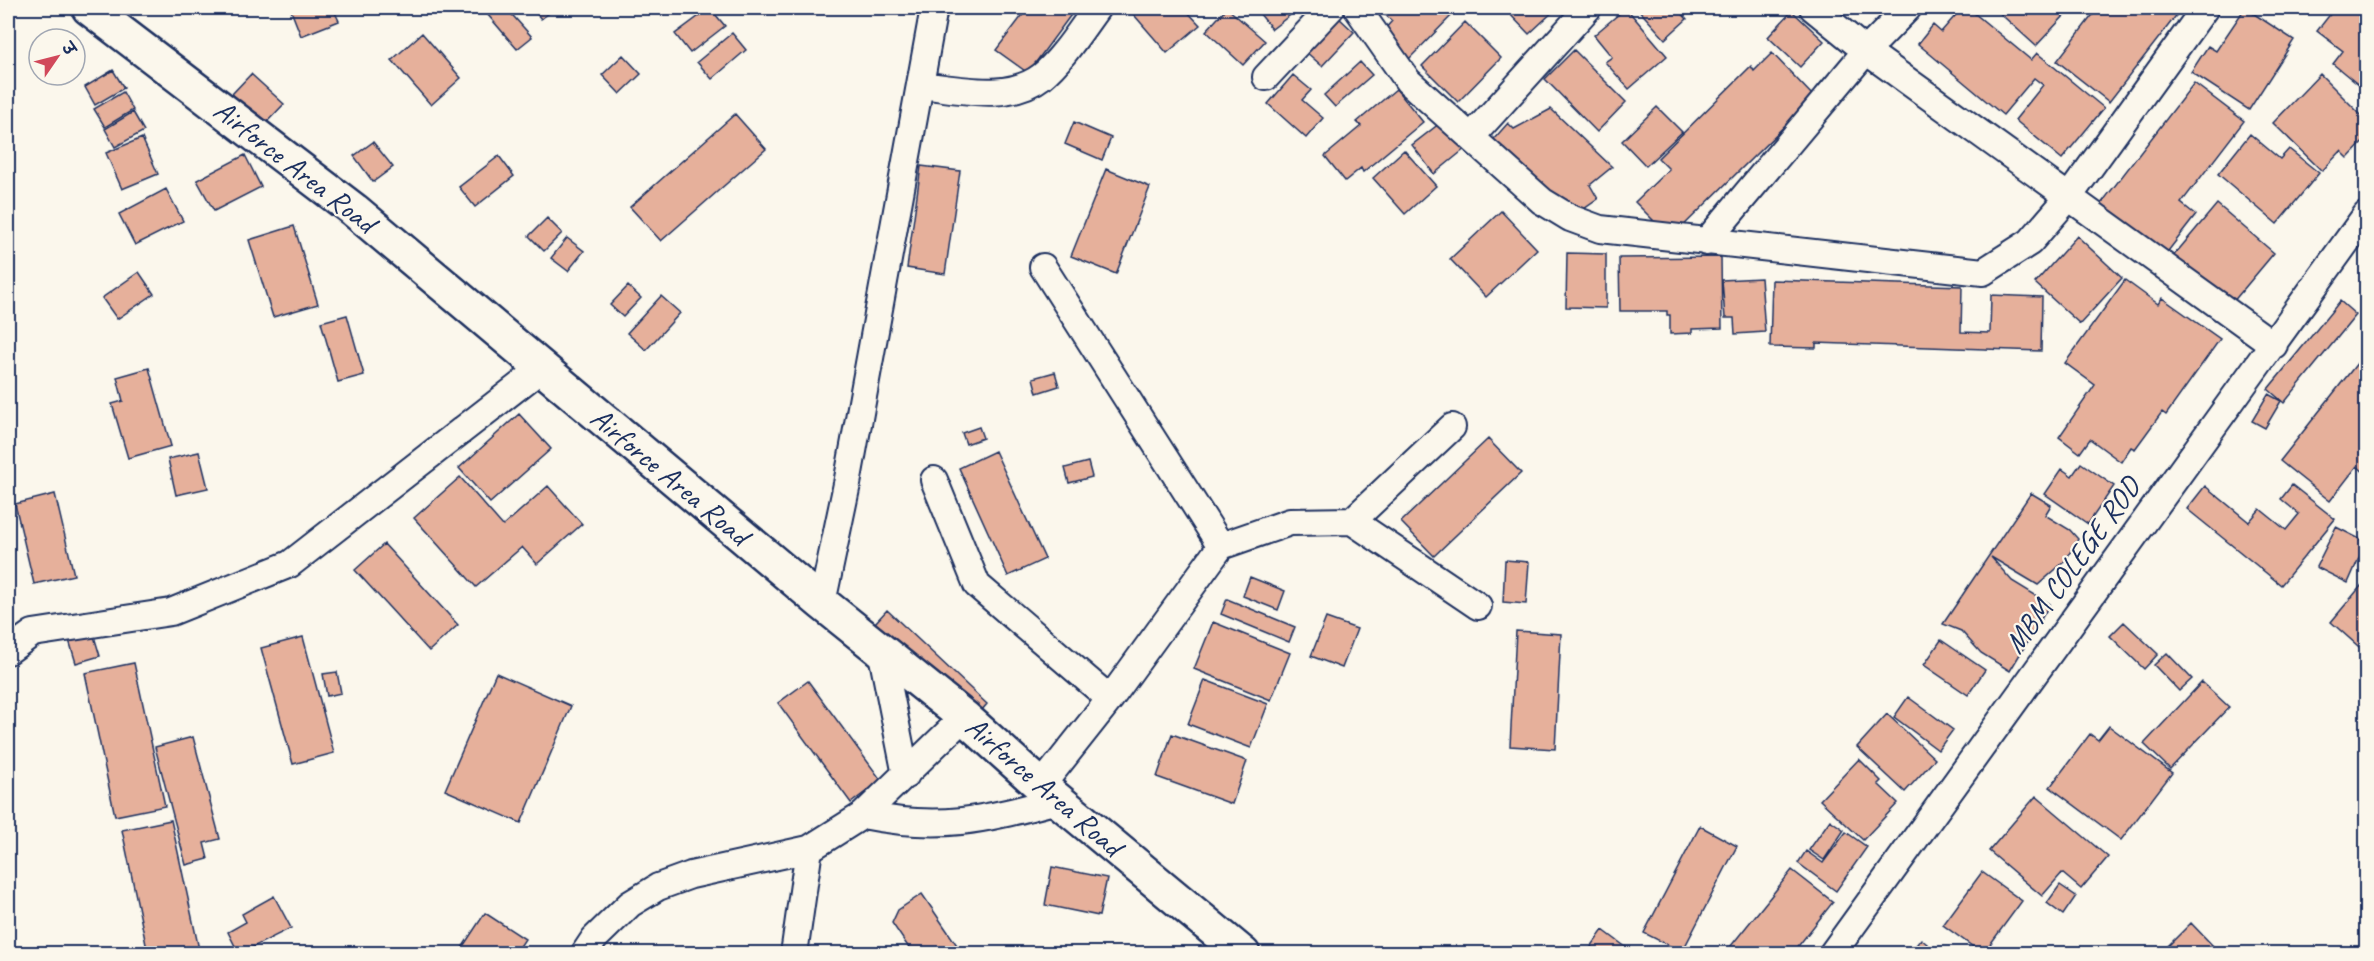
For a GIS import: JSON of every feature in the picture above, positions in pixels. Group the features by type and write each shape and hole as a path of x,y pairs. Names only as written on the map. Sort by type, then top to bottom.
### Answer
{"street":[{"name":"Airforce Area Road","path":"89,8 354,210 822,603 964,717 1049,793 1243,954"},
{"path":"822,603 934,8"},
{"path":"920,85 991,92 1018,88 1042,76 1097,8"},
{"path":"1266,77 1331,8"},
{"path":"1357,8 1408,81 1542,201 1570,218 1600,229 1983,272 2030,242 2068,198 2205,8"},
{"path":"1472,136 1588,8"},
{"path":"1813,8 1866,51 2274,345"},
{"path":"1706,242 1866,51 1908,8"},
{"name":"MBM COLEGE ROD","path":"1832,954 2367,215"},
{"path":"1043,267 1221,546"},
{"path":"8,651 33,633 171,612 290,564 542,369"},
{"path":"1352,521 1452,427"},
{"path":"934,480 977,585 1110,699"},
{"path":"863,815 903,823 943,824 986,819 1049,793 1110,699 1221,546 1290,522 1352,521 1478,606"},
{"path":"881,649 906,775"},
{"path":"584,954 594,939 630,904 658,887 691,875 809,849 863,815 964,717"},
{"path":"794,954 809,849"}],"building":[{"path":"290,8 333,8 339,21 301,36"},
{"path":"497,8 506,8 532,37 517,49 488,15"},
{"path":"532,8 556,8 541,19"},
{"path":"710,8 725,26 690,53 675,34"},
{"path":"1028,8 1076,8 1028,73 996,50"},
{"path":"1128,8 1184,8 1200,25 1167,53"},
{"path":"1227,8 1265,41 1243,65 1206,31"},
{"path":"1255,8 1291,8 1294,12 1272,29"},
{"path":"1378,8 1459,8 1407,61 1382,32 1392,21"},
{"path":"1504,8 1557,8 1529,34"},
{"path":"1626,8 1667,56 1629,89 1605,62 1612,57 1594,35"},
{"path":"1637,8 1677,8 1687,19 1665,39"},
{"path":"1962,8 1968,8 2031,60 2037,53 2104,108 2062,159 2015,120 2043,85 2034,78 2003,115 1918,44 1933,25 1941,32"},
{"path":"1994,8 2055,8 2064,16 2036,46"},
{"path":"2098,8 2182,8 2109,102 2057,61"},
{"path":"2245,8 2294,40 2249,110 2191,72 2208,46 2216,51"},
{"path":"2335,8 2355,8 2366,17 2366,91 2333,64 2343,51 2317,31"},
{"path":"1792,11 1824,41 1800,67 1768,37"},
{"path":"1337,16 1354,32 1322,66 1305,51"},
{"path":"1465,22 1501,58 1458,102 1422,66"},
{"path":"422,33 461,78 431,105 392,60"},
{"path":"732,33 746,50 712,79 697,62"},
{"path":"1574,50 1626,102 1597,132 1545,79"},
{"path":"1772,53 1814,97 1671,238 1635,202 1669,169 1658,158 1751,66 1754,71"},
{"path":"623,55 641,74 620,94 602,75"},
{"path":"1360,62 1372,75 1335,107 1324,95"},
{"path":"113,70 124,88 95,105 85,87"},
{"path":"251,74 284,104 265,124 232,94"},
{"path":"2320,74 2366,120 2366,139 2348,158 2341,151 2322,171 2273,123"},
{"path":"1293,75 1311,90 1302,100 1323,118 1306,138 1268,104"},
{"path":"2194,83 2244,121 2181,203 2196,215 2165,255 2100,205"},
{"path":"1396,89 1423,122 1363,172 1361,168 1345,181 1325,156 1361,126 1357,122"},
{"path":"123,92 133,110 105,127 94,109"},
{"path":"1657,107 1682,132 1646,166 1622,141"},
{"path":"1551,109 1612,167 1590,185 1598,199 1578,213 1531,183 1493,140 1508,123 1514,129"},
{"path":"133,112 144,131 115,147 105,129"},
{"path":"735,114 766,149 661,241 630,207"},
{"path":"1444,120 1466,148 1434,174 1412,145"},
{"path":"1074,122 1111,138 1102,160 1065,144"},
{"path":"2250,134 2280,159 2289,149 2319,173 2277,224 2218,174"},
{"path":"142,138 158,174 122,189 106,153"},
{"path":"373,142 393,167 373,182 354,156"},
{"path":"1404,150 1436,186 1405,214 1373,178"},
{"path":"245,155 261,187 214,211 197,180"},
{"path":"499,156 514,176 475,207 459,187"},
{"path":"921,166 960,171 945,274 907,268"},
{"path":"1106,169 1150,187 1116,274 1071,256"},
{"path":"166,189 183,221 135,245 119,214"},
{"path":"2217,204 2274,253 2227,309 2170,260"},
{"path":"1501,211 1537,249 1486,297 1450,259"},
{"path":"547,218 562,233 544,251 529,236"},
{"path":"294,226 318,304 273,317 249,240"},
{"path":"2077,236 2122,278 2080,324 2035,283"},
{"path":"567,238 584,251 568,271 551,258"},
{"path":"1567,253 1606,254 1606,308 1566,307"},
{"path":"1721,257 1722,328 1692,329 1692,333 1670,334 1670,315 1667,315 1667,311 1620,311 1619,258"},
{"path":"139,272 154,294 117,319 102,298"},
{"path":"1761,278 1765,332 1735,334 1734,318 1725,318 1722,280"},
{"path":"1772,280 1962,286 1961,332 1990,333 1991,295 2042,297 2041,351 1816,343 1816,348 1770,347"},
{"path":"2125,280 2158,304 2162,298 2220,339 2166,415 2162,412 2135,449 2131,447 2121,462 2090,439 2080,453 2059,437 2095,385 2065,363"},
{"path":"628,286 641,298 623,317 610,305"},
{"path":"661,296 680,313 646,350 627,333"},
{"path":"2340,301 2356,315 2284,403 2268,389"},
{"path":"347,315 364,375 338,382 321,322"},
{"path":"2366,352 2366,474 2357,466 2330,501 2280,461"},
{"path":"149,368 171,446 128,458 112,404 123,401 117,377"},
{"path":"1055,372 1059,386 1037,393 1033,378"},
{"path":"2268,394 2281,401 2265,428 2252,421"},
{"path":"519,414 551,449 490,503 459,468"},
{"path":"979,427 983,438 966,444 962,433"},
{"path":"1488,439 1521,473 1434,556 1401,522"},
{"path":"995,451 1045,559 1008,576 959,468"},
{"path":"199,452 208,488 176,495 168,459"},
{"path":"1088,462 1092,477 1069,483 1065,468"},
{"path":"2081,463 2114,486 2088,524 2045,494 2062,469 2072,476"},
{"path":"460,477 503,526 548,486 582,524 537,564 522,547 476,587 414,518"},
{"path":"2292,485 2335,519 2281,585 2187,509 2205,486 2249,522 2260,509 2286,530 2299,514 2281,499"},
{"path":"2031,493 2051,505 2045,515 2070,530 2078,539 2065,561 2038,585 1991,557 2012,581 2050,604 2010,671 1981,653 1961,631 1943,624"},
{"path":"55,494 74,575 34,584 15,504"},
{"path":"2336,527 2366,542 2348,583 2316,567"},
{"path":"384,544 458,625 429,651 355,570"},
{"path":"1505,560 1529,562 1526,604 1503,602"},
{"path":"1250,577 1285,591 1278,610 1243,596"},
{"path":"2366,580 2366,653 2331,622"},
{"path":"1227,599 1295,627 1289,642 1221,614"},
{"path":"887,610 987,704 976,717 875,623"},
{"path":"1326,618 1357,629 1342,668 1311,656"},
{"path":"1213,622 1290,653 1271,700 1194,669"},
{"path":"2124,622 2158,654 2144,669 2110,636"},
{"path":"1516,631 1561,634 1555,749 1510,746"},
{"path":"93,633 100,656 76,663 69,640"},
{"path":"303,637 334,753 293,764 261,648"},
{"path":"1941,640 1985,670 1968,695 1924,665"},
{"path":"2167,653 2192,679 2179,691 2154,665"},
{"path":"134,663 165,806 115,816 85,673"},
{"path":"337,672 341,693 327,696 323,674"},
{"path":"496,673 571,706 521,823 445,790"},
{"path":"1205,680 1268,704 1251,748 1188,724"},
{"path":"808,681 881,780 851,803 778,703"},
{"path":"2202,682 2229,707 2170,769 2144,744"},
{"path":"1908,697 1953,730 1938,750 1894,717"},
{"path":"1887,714 1935,759 1905,792 1857,747"},
{"path":"2109,726 2172,773 2121,840 2050,787 2090,734 2098,740"},
{"path":"1172,734 1247,761 1232,804 1157,777"},
{"path":"193,737 220,839 204,843 208,859 186,865 155,747"},
{"path":"1859,759 1881,781 1878,784 1898,803 1863,840 1820,800"},
{"path":"2036,796 2108,857 2081,889 2062,873 2042,896 1989,851"},
{"path":"171,820 200,954 148,954 122,830"},
{"path":"1830,820 1844,830 1824,860 1809,850"},
{"path":"1700,826 1737,846 1682,952 1644,933"},
{"path":"1846,832 1867,847 1836,891 1798,863 1806,851 1823,863"},
{"path":"1052,867 1107,878 1099,916 1045,905"},
{"path":"1792,870 1833,902 1792,954 1729,954 1726,952"},
{"path":"1982,872 2022,901 1983,954 1943,925"},
{"path":"2060,885 2076,896 2063,915 2047,903"},
{"path":"922,894 963,954 913,954 892,923 898,910"},
{"path":"274,896 291,928 239,954 228,932 246,922 242,914"},
{"path":"485,913 525,939 515,954 458,954"},
{"path":"2191,923 2214,947 2207,954 2160,954"},
{"path":"1603,930 1635,954 1586,954"},
{"path":"1921,939 1939,954 1909,954"}]}
